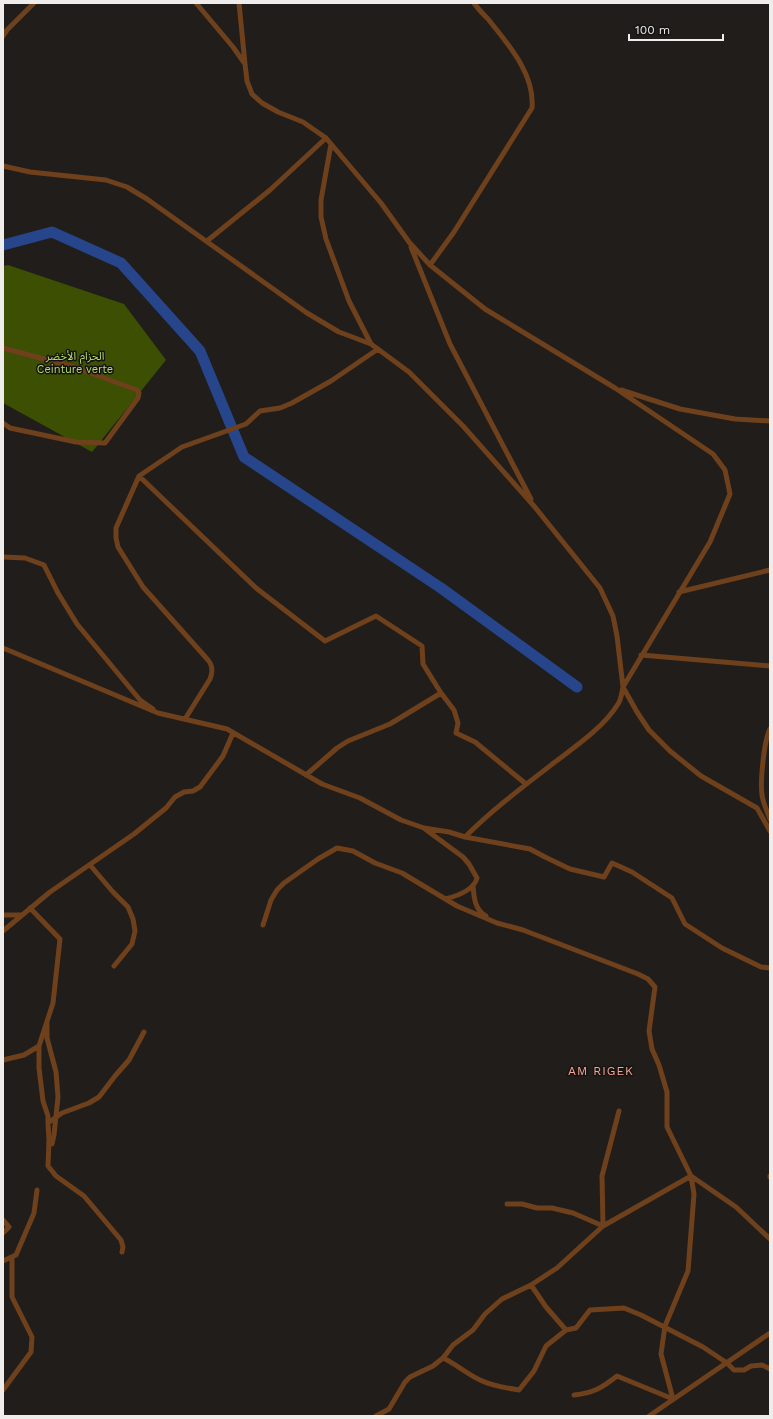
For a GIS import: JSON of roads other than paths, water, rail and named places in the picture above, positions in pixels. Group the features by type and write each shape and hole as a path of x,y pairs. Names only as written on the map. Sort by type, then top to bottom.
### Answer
{"street":[{"path":"3,36 34,3"},
{"path":"196,3 233,47 245,64"},
{"path":"239,3 247,81 252,94 262,103 278,112 303,122 326,138 381,203 409,242 430,265 485,309 615,388 713,454 725,470 730,494 710,542 622,687"},
{"path":"430,265 454,232 532,108 533,98 529,80 520,63 474,3"},
{"path":"207,241 270,190 326,138"},
{"path":"331,144 321,200 321,217 326,239 349,300 371,344"},
{"path":"3,166 30,172 106,180 127,186 147,198 307,313 339,332 371,344 409,372 463,426 534,506 600,588 613,616 618,636 622,687 620,703 612,714 585,740 526,784 480,822 465,837"},
{"path":"409,242 450,344 534,506"},
{"path":"3,348 74,367 137,390 139,394 138,398 105,443 76,442 10,428 3,423"},
{"path":"185,719 210,679 212,675 212,667 208,660 143,587 118,547 116,528 139,476 182,447 246,424 260,411 280,408 292,403 331,381 378,349"},
{"path":"615,388 680,409 736,418 770,421"},
{"path":"139,476 256,588 325,641 376,616 422,646 423,664 441,693 454,710 458,723 456,733 475,742 526,784"},
{"path":"3,557 25,558 44,565 58,594 77,624 140,700 158,713"},
{"path":"679,592 770,570"},
{"path":"3,648 158,713 227,729 322,784 360,798 401,820 424,828 449,832 465,837 530,848 570,869 604,876 612,862 632,872 672,898 685,924 722,948 761,967 770,968"},
{"path":"641,655 770,666"},
{"path":"622,687 650,730 670,751 702,776 757,808 770,831"},
{"path":"306,775 337,748 348,741 390,724 441,693"},
{"path":"770,730 765,749 762,773 762,795 770,819"},
{"path":"3,931 50,892 134,834 166,808 175,798 184,792 200,788 223,756 233,733"},
{"path":"424,828 464,857 477,878 474,886 475,904 479,911 497,923"},
{"path":"263,925 271,900 277,890 284,883 318,859 337,848 353,851 375,863 402,873 445,899 497,923 523,930 638,974 648,979 655,987 649,1031 652,1048 667,1092 667,1127 691,1176 694,1194 688,1271 665,1326 661,1354 673,1398"},
{"path":"90,865 128,907 133,919 135,931 132,944 114,966"},
{"path":"445,899 474,886"},
{"path":"30,908 60,939 53,1003 39,1046 39,1068 43,1101 48,1116 48,1166 56,1176 84,1196 121,1240 123,1247 122,1252"},
{"path":"3,915 21,915"},
{"path":"47,1019 47,1038 52,1055 57,1085 58,1103 54,1135 49,1155"},
{"path":"48,1123 62,1113 89,1103 99,1096 129,1060 144,1032"},
{"path":"3,1060 24,1055 39,1046"},
{"path":"603,1226 602,1176 619,1111"},
{"path":"376,1416 389,1409 404,1382 410,1377 433,1366 443,1358 453,1345 473,1330 485,1314 502,1299 531,1286 557,1268 603,1226 691,1176"},
{"path":"691,1176 736,1207 770,1239"},
{"path":"3,1261 16,1255 34,1214 37,1190"},
{"path":"507,1204 522,1204 538,1208 552,1208 573,1212 603,1226"},
{"path":"3,1220 9,1227 3,1233"},
{"path":"3,1390 31,1352 32,1337 12,1297 12,1257"},
{"path":"531,1286 546,1307 566,1330"},
{"path":"443,1358 454,1363 480,1381 519,1390 534,1371 546,1346 566,1330 576,1328 590,1310 624,1308 665,1326 703,1347 734,1370 744,1370 751,1366 762,1365 770,1369"},
{"path":"650,1416 673,1398 770,1333"},
{"path":"574,1395 589,1393 604,1386 617,1376 673,1398"}],"waterway":[{"path":"3,245 52,232 121,263 200,351 244,457 441,588 577,687"}],"district":[{"name":"AM RIGEK","path":"601,1071"}],"park label":[{"name":"الحزام الأخضر Ceinture verte","path":"75,362"}]}
